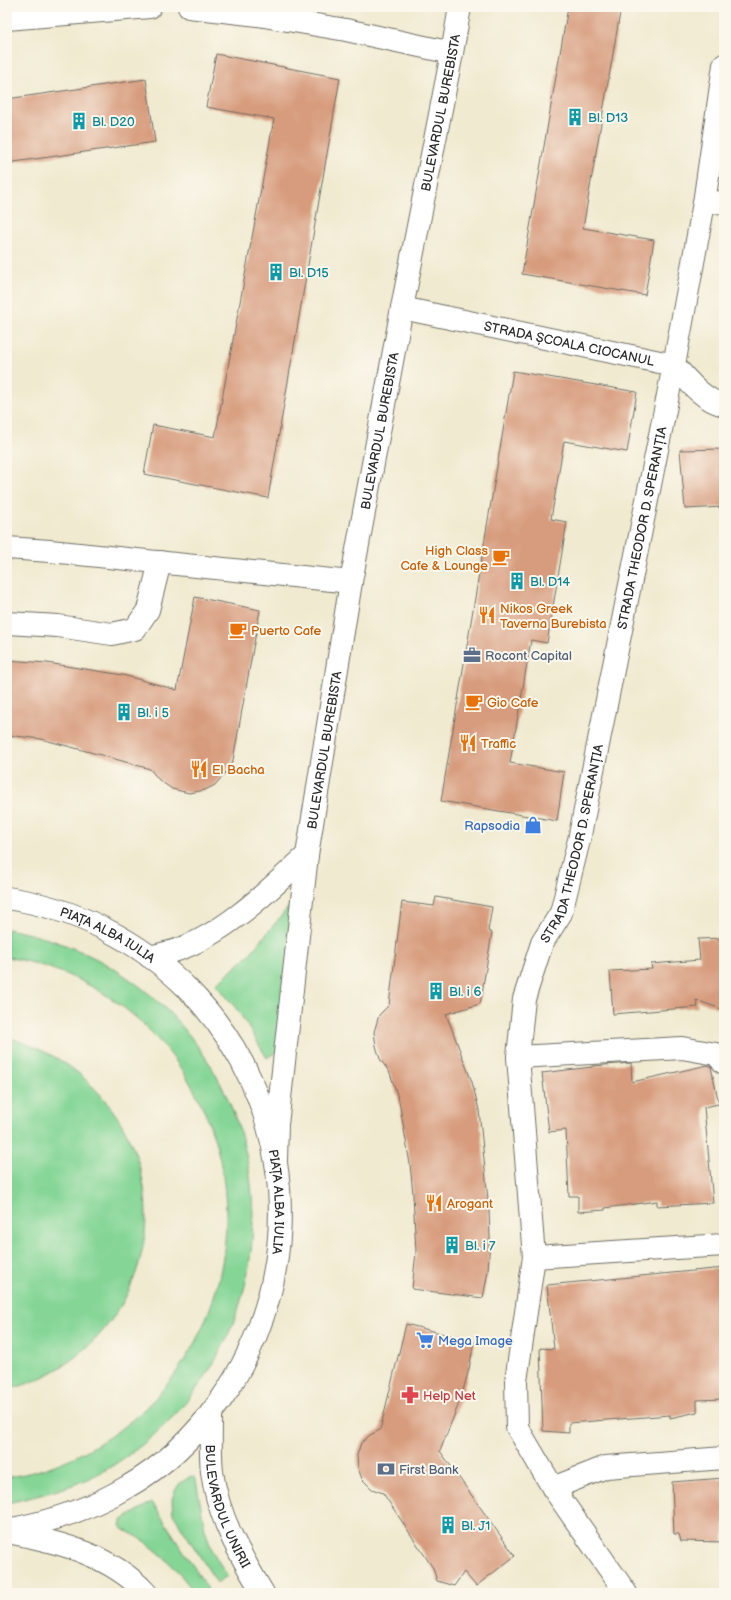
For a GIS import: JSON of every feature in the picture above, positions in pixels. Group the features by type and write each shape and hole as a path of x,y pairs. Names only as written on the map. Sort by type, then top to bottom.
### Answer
{"street":[{"path":"7,19 150,7"},
{"path":"189,7 258,15 339,28 452,53"},
{"name":"BULEVARDUL BUREBISTA","path":"276,1160 277,1125 307,855 351,582 460,7"},
{"name":"STRADA THEODOR D. SPERANȚIA","path":"626,1593 553,1488 517,1427 516,1381 534,1257 518,1058 524,999 542,943 561,913 578,840 674,365 714,202 724,65"},
{"name":"STRADA ȘCOALA CIOCANUL","path":"402,308 674,365"},
{"path":"674,365 695,388 713,402 724,405"},
{"path":"7,548 50,551 351,582"},
{"path":"7,623 58,626 112,634 135,630 148,610 160,562"},
{"path":"150,957 175,951 220,928 257,900 307,855"},
{"name":"PIAȚA ALBA IULIA","path":"7,898 48,907 79,917 123,939 150,957 180,981 196,998 234,1047 252,1082 263,1110 276,1160 280,1193 281,1223 276,1268 270,1296 256,1337 234,1381 211,1413 190,1438 146,1475 99,1503 69,1515 7,1531"},
{"path":"518,1058 682,1048 716,1054 724,1064"},
{"path":"534,1257 724,1245"},
{"name":"BULEVARDUL UNIRII","path":"211,1413 212,1470 222,1516 233,1541 263,1593"},
{"path":"553,1488 606,1467 724,1458"},
{"path":"7,1531 41,1538 77,1549 120,1570 139,1585 146,1593"}],"green space":[{"path":"296,898 278,1051 267,1058 239,1012 216,984 248,956"},
{"path":"7,929 98,960 170,1013 220,1082 247,1161 252,1245 231,1328 185,1403 112,1466 100,1473 61,1489 7,1503 7,1477 25,1474 60,1463 78,1455 110,1436 139,1414 179,1368 207,1317 222,1261 226,1204 217,1148 196,1094 164,1046 119,1004 93,987 66,974 37,964 7,957"},
{"path":"7,1037 49,1054 77,1072 86,1080 119,1121 139,1165 146,1212 140,1259 123,1302 94,1340 56,1370 7,1390"},
{"path":"191,1476 196,1480 205,1530 213,1552 227,1576 217,1583 173,1514 172,1499 175,1491 179,1484"},
{"path":"152,1502 208,1589 202,1593 195,1593 166,1559 141,1539 120,1526 121,1521"}],"building":[{"name":"Bl. D13","path":"568,7 621,7 583,228 654,240 645,295 522,274"},
{"name":"Bl. D15","path":"216,54 340,78 268,498 144,474 153,425 215,437 274,119 206,107"},
{"name":"Bl. D20","path":"146,79 155,142 7,163 7,99"},
{"name":"Bl. D14","path":"513,371 637,392 627,452 564,441 551,519 567,522 547,643 531,640 510,763 564,772 557,821 441,801"},
{"path":"724,449 724,507 685,509 680,450"},
{"name":"Bl. i 5","path":"195,597 260,610 233,760 226,772 215,785 205,790 189,793 172,789 159,780 150,769 41,739 7,735 7,660 47,663 123,675 177,690"},
{"path":"436,897 492,907 488,931 492,933 480,1004 446,1014 472,1082 479,1110 489,1210 490,1238 488,1271 483,1298 412,1289 416,1252 410,1164 399,1101 390,1073 380,1059 374,1032 379,1015 389,1005 402,902 434,906"},
{"path":"724,938 724,1010 696,1000 698,1007 613,1014 610,971 652,969 651,964 700,960 698,939"},
{"path":"631,1063 632,1082 708,1065 711,1067 719,1104 704,1107 713,1203 657,1206 657,1201 605,1208 605,1210 578,1212 578,1196 569,1196 566,1130 549,1132 542,1073 592,1066"},
{"path":"724,1268 724,1399 697,1400 697,1412 670,1418 670,1415 569,1423 569,1433 543,1431 540,1348 554,1349 547,1285"},
{"name":"Bl. J1","path":"406,1324 474,1342 469,1369 461,1398 440,1451 515,1556 476,1586 464,1572 454,1586 437,1581 433,1568 383,1493 372,1489 362,1479 358,1468 357,1455 361,1443 370,1435 380,1430"},
{"path":"724,1478 724,1542 681,1541 679,1534 674,1534 672,1482"}],"place":[{"name":"Bl. D13","path":"575,117"},
{"name":"Bl. D20","path":"79,121"},
{"name":"Bl. D15","path":"276,272"},
{"name":"High Class Cafe & Lounge","path":"501,557"},
{"name":"Bl. D14","path":"517,581"},
{"name":"Nikos Greek Taverna Burebista","path":"487,615"},
{"name":"Puerto Cafe","path":"238,630"},
{"name":"Rocont Capital","path":"472,655"},
{"name":"Gio Cafe","path":"474,702"},
{"name":"Bl. i 5","path":"124,712"},
{"name":"Traffic","path":"468,743"},
{"name":"El Bacha","path":"199,769"},
{"name":"Rapsodia","path":"533,825"},
{"name":"Bl. i 6","path":"436,991"},
{"name":"Arogant","path":"434,1203"},
{"name":"Bl. i 7","path":"452,1245"},
{"name":"Mega Image","path":"425,1340"},
{"name":"Help Net","path":"410,1395"},
{"name":"First Bank","path":"386,1469"},
{"name":"Bl. J1","path":"448,1525"}]}
